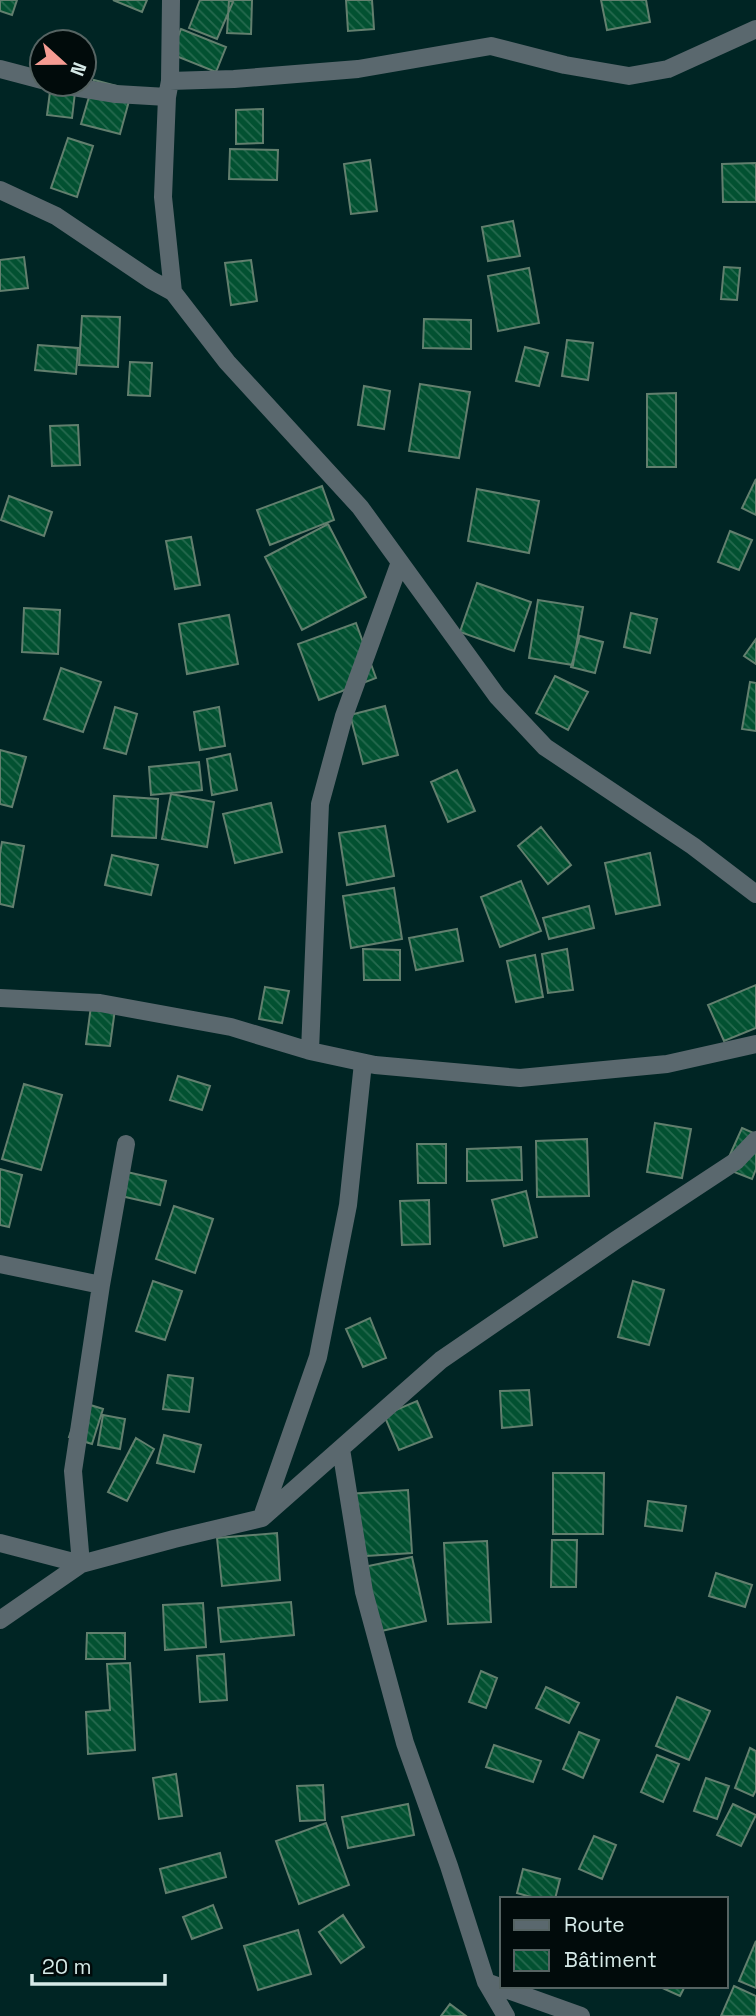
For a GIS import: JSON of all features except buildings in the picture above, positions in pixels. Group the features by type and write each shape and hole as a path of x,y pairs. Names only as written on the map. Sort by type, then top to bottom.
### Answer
{"street":[{"path":"171,0 163,197 173,292"},
{"path":"98,91 117,94 288,73 358,69 491,46 565,65 629,76 668,69 756,29"},
{"path":"0,69 28,76"},
{"path":"0,190 56,216 173,292 227,362 360,507 496,696 545,747 693,846 756,894"},
{"path":"310,1051 320,804 344,716 400,562"},
{"path":"0,998 100,1003 231,1027 310,1051 363,1063 520,1078 667,1064 756,1044"},
{"path":"262,1518 318,1357 348,1205 363,1063"},
{"path":"0,1620 81,1564 262,1518 441,1360 736,1161 756,1140"},
{"path":"81,1564 73,1471 101,1285 126,1144"},
{"path":"0,1264 101,1285"},
{"path":"341,1449 367,1605 405,1743 449,1866 486,1982 506,2016"},
{"path":"0,1543 81,1564"},
{"path":"486,1982 500,1987"},
{"path":"503,1988 581,2016"}]}
